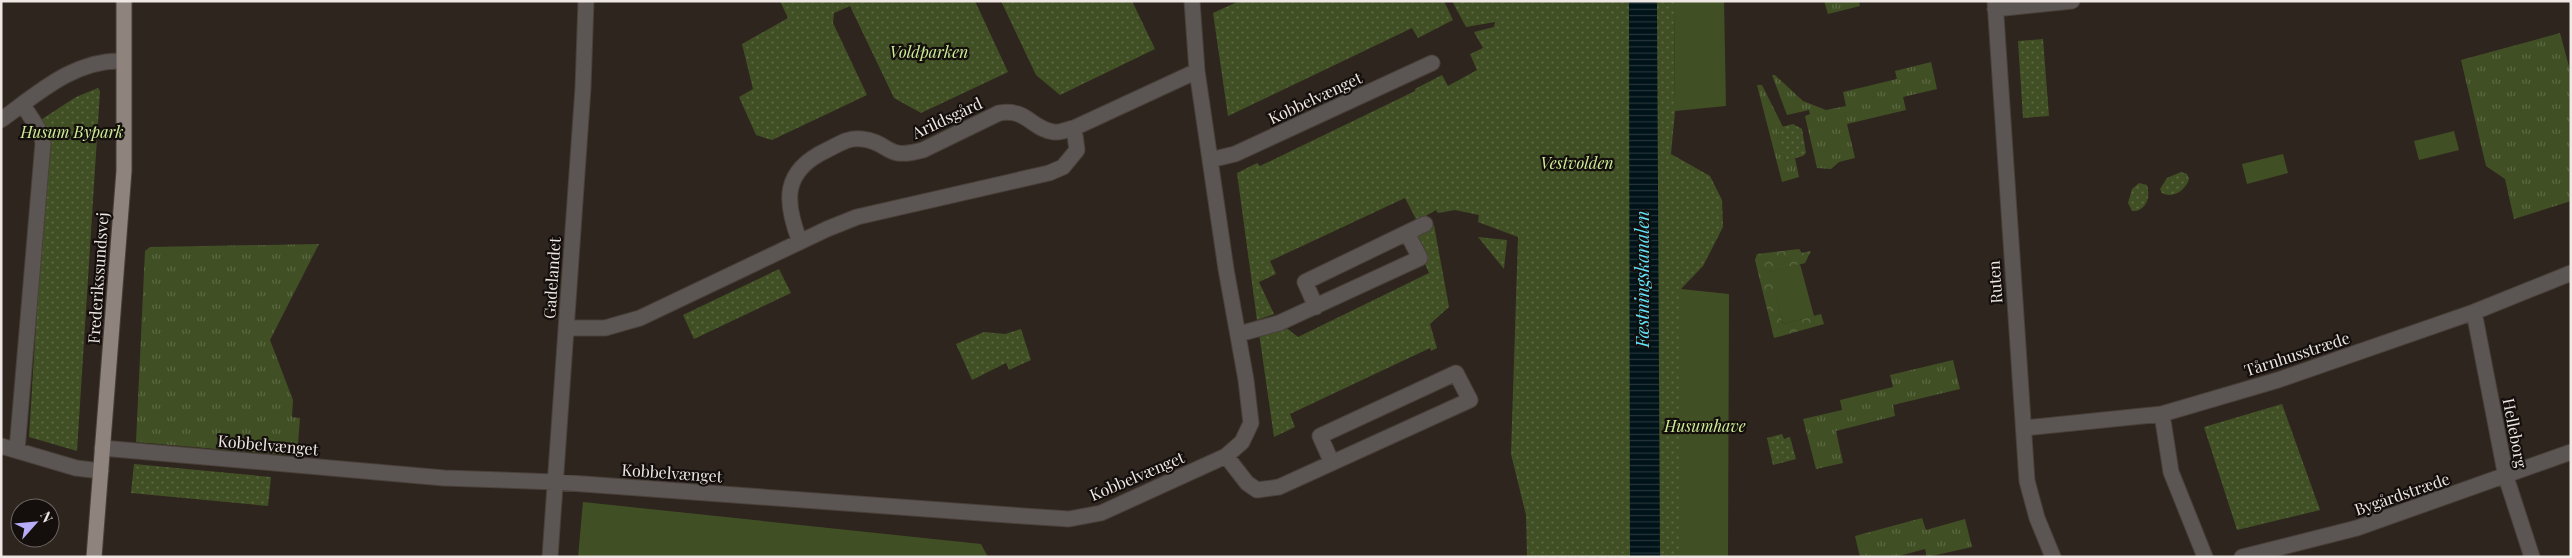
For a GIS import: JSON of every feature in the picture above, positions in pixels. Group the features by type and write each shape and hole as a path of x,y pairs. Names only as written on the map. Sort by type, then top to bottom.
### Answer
{"main road":[{"name":"Frederikssundsvej","path":"94,557 124,171 124,1"}],"street":[{"name":"Gadelandet","path":"550,557 583,88 586,1"},
{"name":"Kobbelvænget","path":"102,448 444,478 556,482 1070,519 1101,513 1226,456 1242,442 1251,423 1239,334 1226,269 1197,71 1192,1"},
{"path":"1995,5 2072,1"},
{"name":"Ruten","path":"1995,5 2028,485 2037,518 2054,557"},
{"path":"1,120 77,69 105,60 124,61"},
{"name":"Kobbelvænget","path":"1210,160 1235,154 1432,63"},
{"name":"Arildsgård","path":"800,242 790,215 788,199 793,181 800,168 812,157 850,138 865,139 895,154 910,154 923,150 1000,113 1010,111 1021,114 1045,130 1056,132 1074,128 1197,71"},
{"path":"23,104 41,133 43,143 7,451 76,468 101,471"},
{"path":"566,328 605,328 631,322 800,242 858,218 1049,173 1063,167 1077,150 1074,128"},
{"path":"1316,308 1304,282 1425,224"},
{"path":"1239,334 1279,323 1316,308 1420,258 1408,233"},
{"name":"Tårnhusstræde","path":"2024,428 2162,414 2278,380 2474,312 2571,273"},
{"name":"Helleborg","path":"2474,312 2506,477 2532,557"},
{"path":"1226,456 1247,483 1257,490 1280,487 1470,400 1456,372 1320,436 1332,463"},
{"path":"2162,414 2171,472 2205,557"},
{"name":"Bygårdstræde","path":"2242,557 2357,528 2506,477 2571,452"}],"green space":[{"name":"Voldparken","path":"780,1 975,1 1008,72 921,113 894,98 850,6 834,13 833,23 867,95 772,140 756,135 739,97 753,89 742,44 788,18"},
{"name":"Voldparken","path":"1001,1 1132,1 1155,49 1060,95 1036,75"},
{"path":"1239,1 1444,1 1453,20 1418,38 1412,28 1228,116 1213,13"},
{"name":"Vestvolden","path":"1452,1 1674,1 1675,111 1671,154 1710,176 1722,200 1723,227 1703,266 1681,289 1681,557 1527,557 1526,515 1511,454 1518,237 1478,222 1479,215 1455,210 1438,213 1436,210 1417,221 1405,198 1270,261 1276,274 1259,282 1274,314 1257,320 1237,173 1257,163 1260,166 1415,91 1415,89 1442,75 1448,86 1477,70 1470,54 1483,48 1474,32 1494,27 1495,22 1466,27"},
{"path":"1674,1 1724,1 1726,106 1675,111"},
{"path":"1824,1 1859,1 1860,6 1828,14"},
{"path":"2560,33 2571,74 2571,201 2514,219 2505,179 2486,166 2461,60"},
{"path":"2043,39 2049,116 2023,118 2018,41"},
{"path":"1931,62 1937,89 1903,97 1906,110 1847,124 1855,158 1839,162 1831,169 1817,168 1805,116 1810,114 1809,110 1787,115 1772,75 1775,75 1803,101 1826,110 1846,106 1843,92 1897,79 1895,71"},
{"path":"1757,85 1762,85 1783,127 1779,128 1785,161 1795,158 1799,177 1782,182"},
{"name":"Husum Bypark","path":"98,88 100,91 77,451 29,437 47,148 39,121 76,97"},
{"path":"1793,124 1802,129 1806,153 1803,156 1785,161 1778,128"},
{"path":"2454,131 2459,150 2419,160 2414,141"},
{"path":"2283,154 2288,173 2247,184 2242,164"},
{"path":"2181,172 2187,174 2189,179 2185,187 2175,194 2166,195 2162,193 2160,189 2167,178"},
{"path":"2139,183 2147,185 2148,199 2141,209 2132,211 2128,203 2132,189"},
{"path":"1434,225 1449,307 1430,324 1437,348 1431,351 1430,348 1290,414 1295,427 1274,437 1259,333 1284,326 1298,337 1429,273 1412,235"},
{"path":"1478,237 1507,240 1504,269"},
{"path":"319,244 270,340 293,400 292,417 300,418 297,456 136,442 145,251 150,247"},
{"path":"1799,249 1802,253 1811,251 1805,263 1770,272 1783,324 1821,314 1824,324 1774,338 1755,260 1757,254"},
{"path":"1800,264 1814,316 1783,324 1769,272"},
{"path":"779,269 791,293 694,339 683,315"},
{"name":"Husumhave","path":"1681,289 1729,294 1728,557 1681,557"},
{"path":"1021,329 1031,360 1009,370 1006,363 972,380 956,344 984,332 1005,334"},
{"path":"1953,360 1960,389 1893,405 1895,416 1836,431 1843,463 1816,469 1803,419 1842,410 1840,400 1893,387 1890,375"},
{"path":"2282,404 2320,510 2237,530 2204,427"},
{"path":"1782,434 1784,439 1790,437 1796,459 1773,465 1767,438"},
{"path":"134,464 271,477 268,506 131,493"},
{"path":"583,502 981,544 988,557 578,557"},
{"path":"1922,518 1926,530 1965,519 1972,547 1927,557 1925,549 1895,557 1860,557 1855,536"}],"water":[{"name":"Fæstningskanalen","path":"1629,1 1657,1 1660,557 1630,557"}]}
